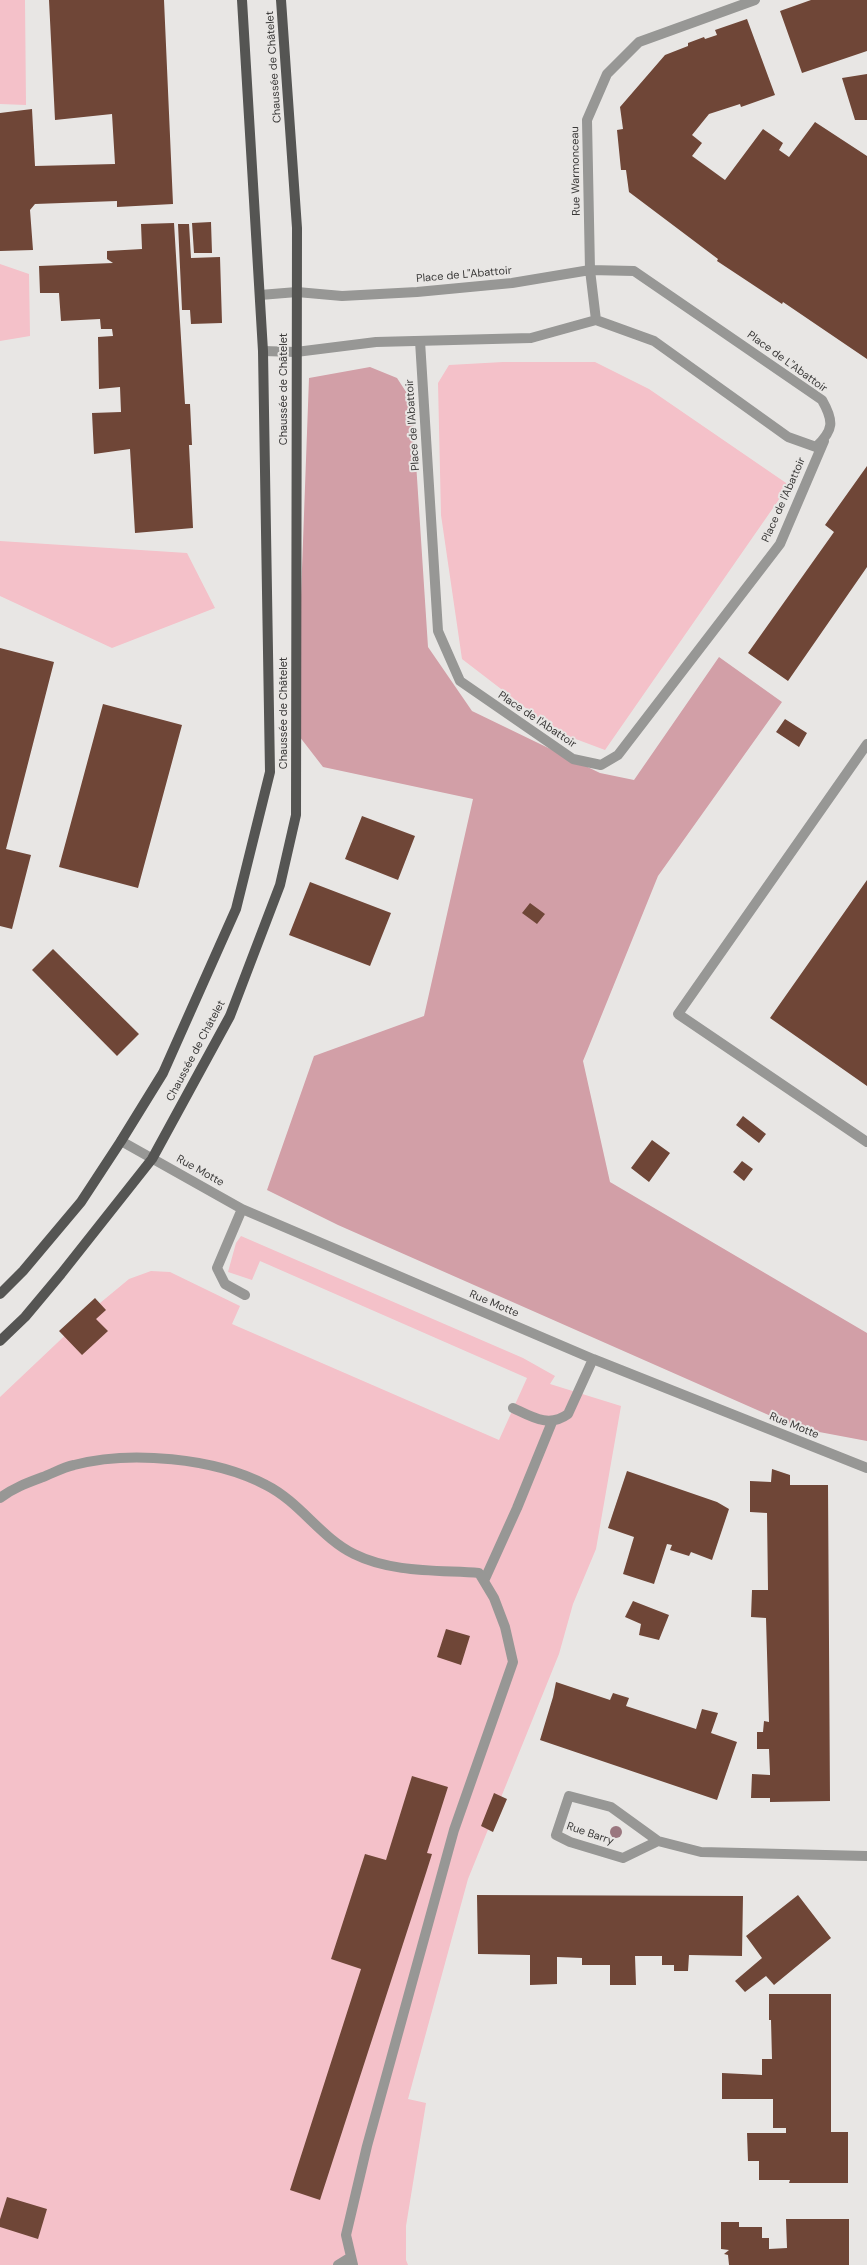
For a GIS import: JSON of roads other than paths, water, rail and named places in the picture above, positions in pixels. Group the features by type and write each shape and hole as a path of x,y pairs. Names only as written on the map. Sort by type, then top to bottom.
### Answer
{"main road":[{"name":"Chaussée de Châtelet","path":"0,1294 23,1271 81,1202 121,1141 163,1072 236,909 270,772 263,351 242,0"},
{"name":"Chaussée de Châtelet","path":"0,1341 25,1317 46,1292 152,1159 230,1016 280,885 296,815 297,228 281,0"}],"street":[{"name":"Rue Warmonceau","path":"596,320 590,270 587,120 607,74 639,42 755,0"},
{"name":"Place de L\"Abattoir","path":"260,295 296,292 342,296 417,292 512,283 590,270 634,271 822,400 831,416 828,436 824,440"},
{"path":"263,351 296,352 376,342 531,338 596,320 654,341 788,437 816,447 824,440"},
{"name":"Place de l'Abattoir","path":"420,341 438,631 460,681 574,759 601,766 618,755 780,544 824,440"},
{"path":"867,744 678,1014 867,1142"},
{"name":"Rue Motte","path":"121,1141 242,1209 593,1359 867,1468"},
{"path":"242,1209 217,1268 220,1278 225,1284 244,1295"},
{"path":"513,1408 537,1419 552,1422 561,1419 568,1414 593,1359"},
{"path":"484,1581 517,1508 552,1422"},
{"path":"0,1498 12,1488 74,1465 112,1459 178,1458 212,1465 266,1485 299,1508 328,1534 354,1554 409,1569 479,1573 494,1598 505,1627 513,1662 454,1830 367,2146 346,2235 352,2261 338,2265"},
{"name":"Rue Barry","path":"658,1841 623,1858 570,1842 556,1835 569,1796 611,1807 658,1841 701,1852 867,1856"}]}
